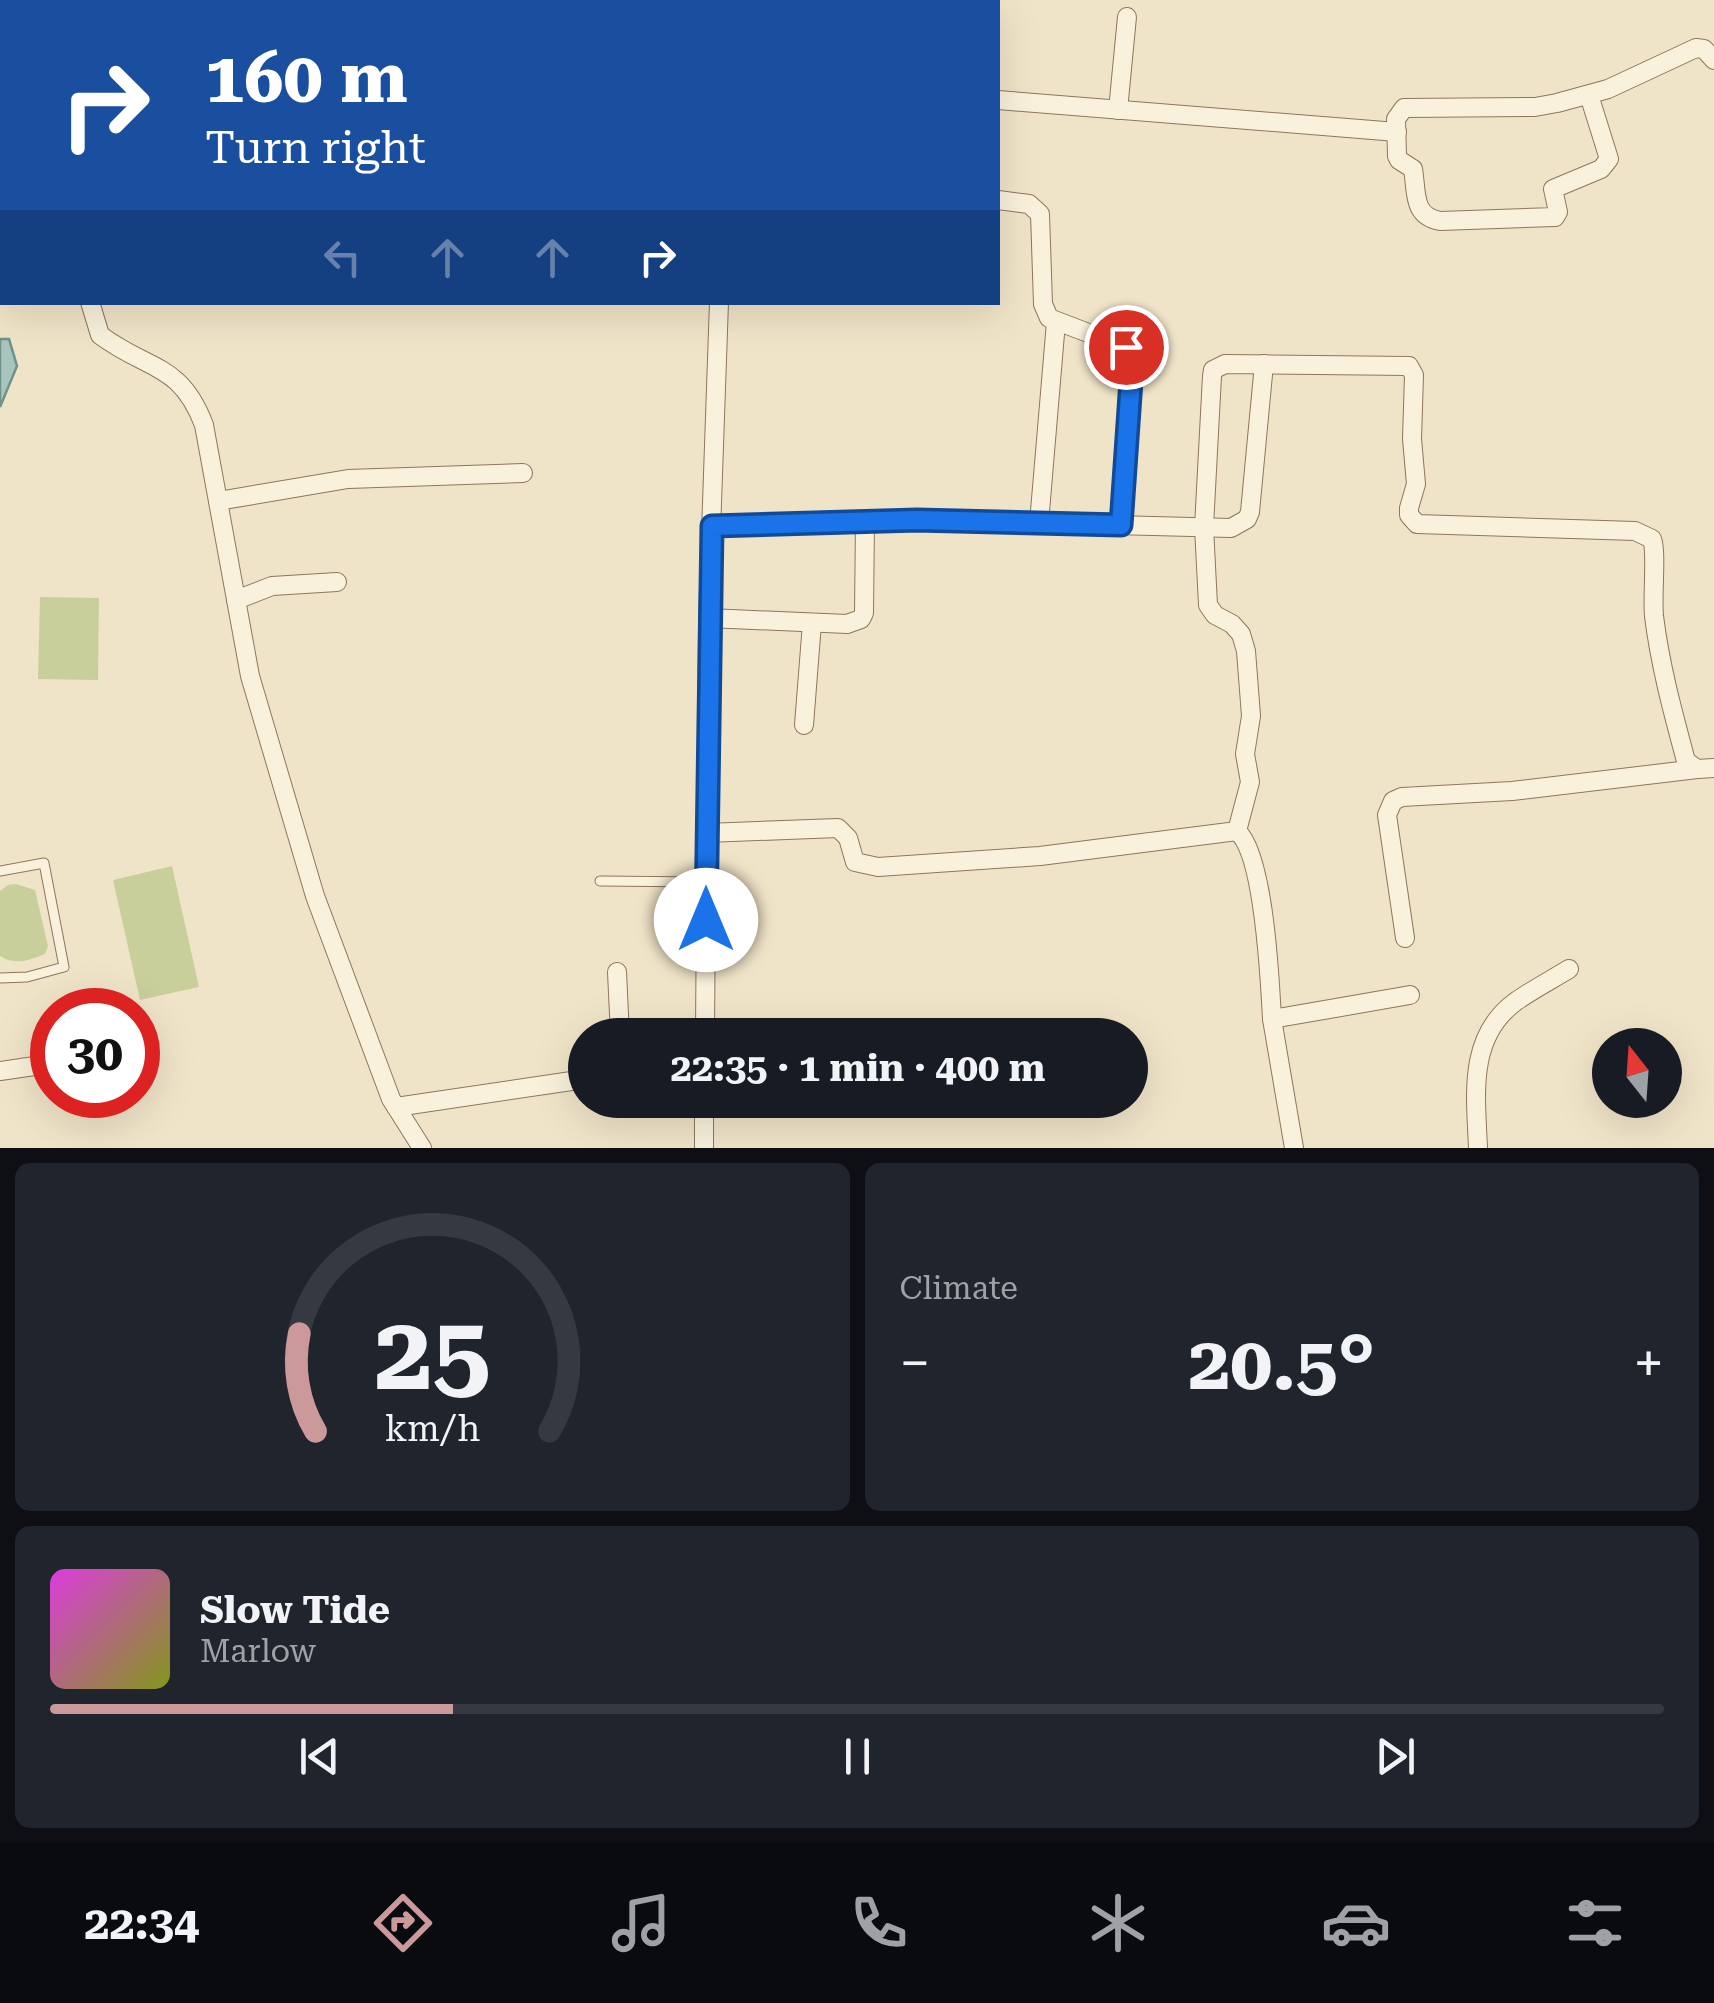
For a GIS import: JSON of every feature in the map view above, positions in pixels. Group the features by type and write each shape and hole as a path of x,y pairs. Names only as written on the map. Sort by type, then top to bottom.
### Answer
{"street":[{"path":"1118,110 1127,16"},
{"path":"1589,95 1609,159 1601,169 1553,188 1558,212 1548,219 1431,220 1418,205 1413,170 1399,160 1399,113 1412,107 1535,107 1589,95 1696,48 1704,49 1714,60"},
{"path":"1000,100 1397,132"},
{"path":"1000,200 1029,204 1040,214 1042,304 1049,318 1126,347 1132,358 1121,525"},
{"path":"91,305 100,335 176,378 190,392 204,425 250,676 315,896 396,1107 422,1148"},
{"path":"704,1018 708,618 719,305"},
{"path":"1039,523 1056,322"},
{"path":"1237,831 1250,782 1245,754 1250,728 1246,651 1241,634 1232,624 1210,611 1204,527 1213,370 1225,364 1409,366 1414,375 1416,476 1408,508 1417,524 1635,532 1652,539 1652,592 1659,652 1686,760 1706,769"},
{"path":"712,526 865,520 1232,528 1247,519 1250,512 1264,364"},
{"path":"218,501 322,482 523,473"},
{"path":"708,618 847,624 861,619 865,520"},
{"path":"236,600 272,586 338,582"},
{"path":"804,725 812,622"},
{"path":"1406,938 1386,815 1392,802 1402,797 1512,791 1706,769"},
{"path":"706,833 838,828 848,838 855,862 878,867 1040,856 1237,831"},
{"path":"1237,831 1245,839 1260,885 1272,1019 1294,1148"},
{"path":"1478,1148 1476,1078 1481,1046 1495,1022 1513,1004 1569,969"},
{"path":"618,972 619,1018"},
{"path":"1272,1019 1410,995"},
{"path":"0,1071 30,1067"},
{"path":"396,1107 568,1082"},
{"path":"704,1118 704,1148"}],"lane":[{"path":"0,871 44,862 64,966 27,976 0,978"},
{"path":"600,881 706,882"}],"green space":[{"path":"40,597 99,598 98,680 38,679"},
{"path":"172,866 199,987 160,996 160,988 137,988 113,880"},
{"path":"16,884 35,890 48,946 45,954 17,961 0,956 0,891"}],"water":[{"path":"0,339 9,339 17,366 0,407"}],"route":[{"path":"706,920 712,526 865,520 1121,525 1132,366 1126,347"}]}
